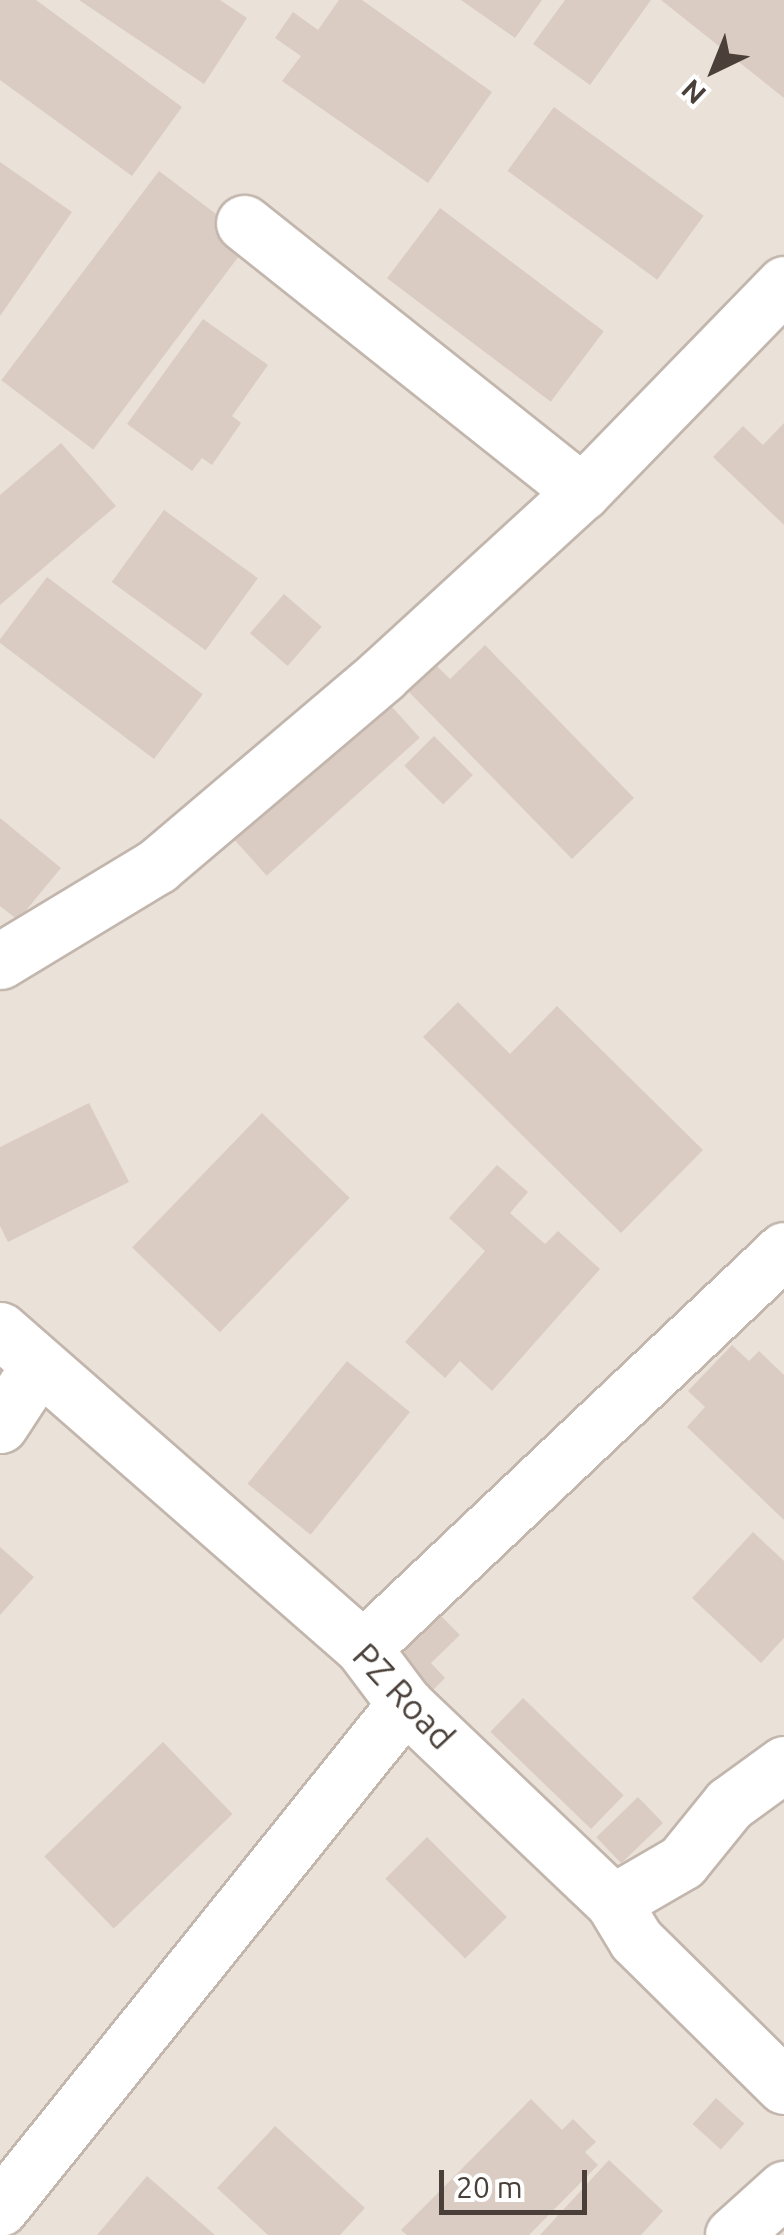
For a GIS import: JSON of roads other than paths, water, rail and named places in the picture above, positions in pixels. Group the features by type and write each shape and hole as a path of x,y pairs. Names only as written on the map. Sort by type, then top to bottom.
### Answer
{"street":[{"path":"244,223 582,492"},
{"path":"0,961 156,866 382,675 582,492 784,284"},
{"path":"362,1648 784,1250"},
{"path":"0,1425 19,1348"},
{"name":"PZ Road","path":"19,1348 362,1648 406,1704 613,1902 636,1940 784,2086"},
{"path":"0,2208 406,1704"},
{"path":"613,1902 682,1862 729,1804 784,1764"},
{"path":"733,2235 784,2189"}]}
